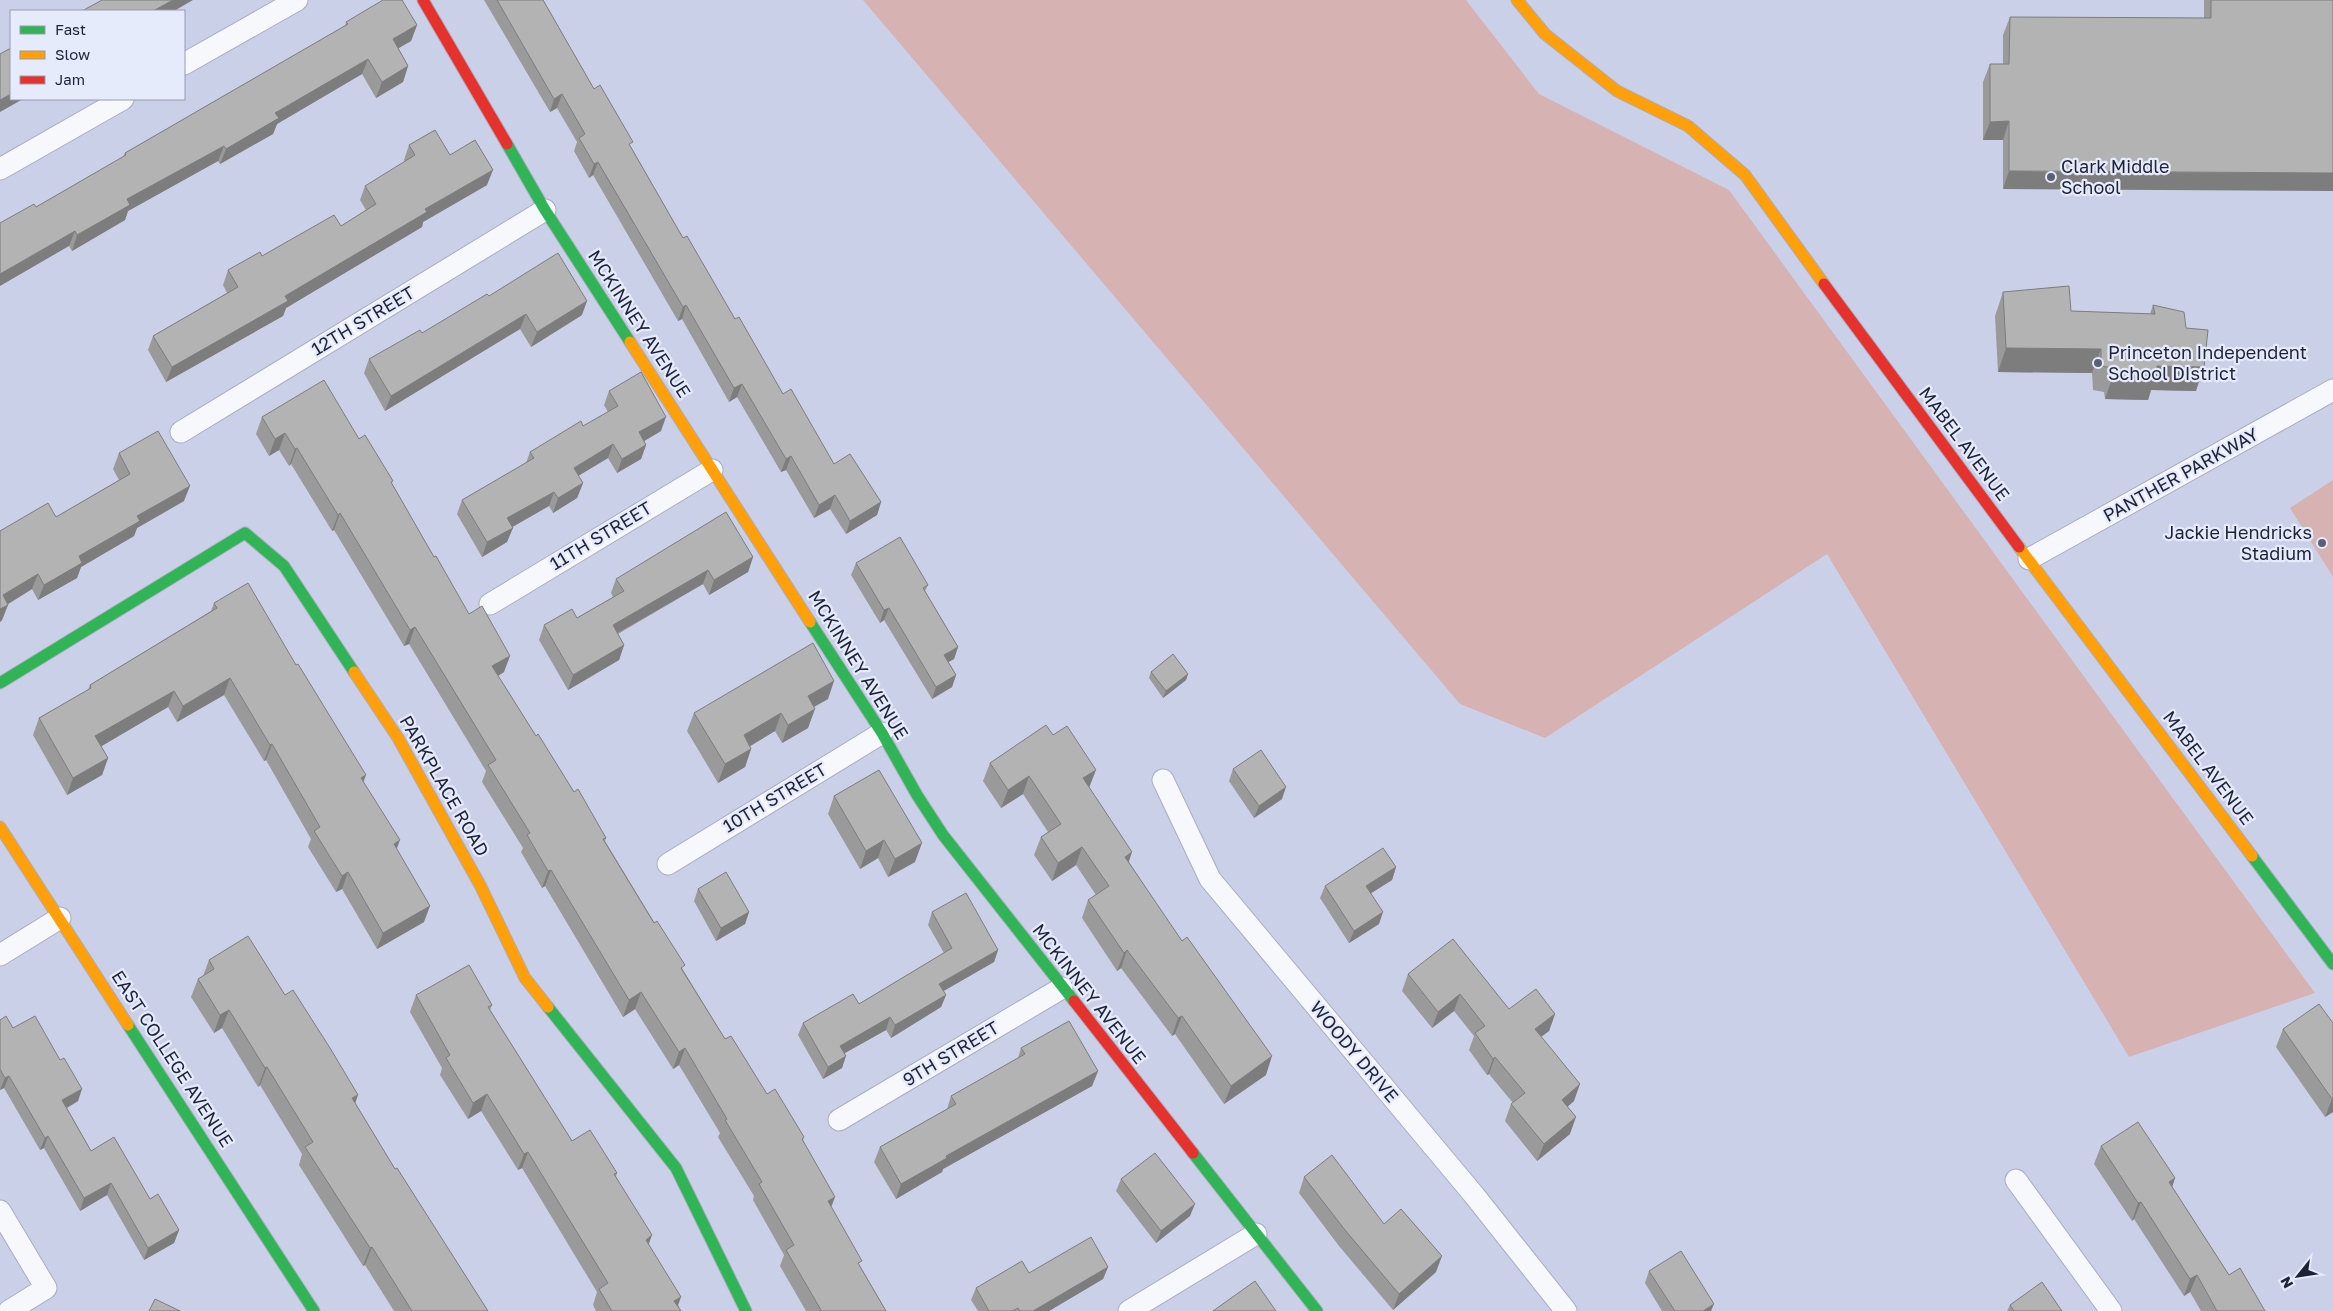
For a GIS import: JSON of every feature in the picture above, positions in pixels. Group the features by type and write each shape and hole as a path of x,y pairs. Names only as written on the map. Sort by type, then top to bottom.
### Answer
{"street":[{"path":"185,63 297,0"},
{"name":"MCKINNEY AVENUE","path":"423,0 545,210 882,733 943,835 1317,1311"},
{"name":"MABEL AVENUE","path":"1517,0 1545,34 1617,91 1688,126 1745,175 1870,348 2333,964"},
{"path":"0,169 121,100"},
{"name":"12TH STREET","path":"181,432 545,210"},
{"name":"PANTHER PARKWAY","path":"2029,559 2333,390"},
{"name":"11TH STREET","path":"490,604 712,470"},
{"name":"PARKPLACE ROAD","path":"0,683 245,533 284,566 398,738 480,885 525,978 676,1168 746,1311"},
{"name":"10TH STREET","path":"668,864 882,733"},
{"name":"WOODY DRIVE","path":"1164,780 1210,879 1474,1195 1566,1311"},
{"name":"EAST COLLEGE AVENUE","path":"0,827 314,1311"},
{"path":"0,955 60,918"},
{"name":"9TH STREET","path":"839,1120 1062,988"},
{"path":"2016,1180 2111,1311"},
{"path":"0,1211 46,1288 9,1311"},
{"path":"1130,1311 1256,1234"}],"shaded area":[{"path":"863,0 1466,0 1539,94 1729,190 2315,993 2129,1057 1827,554 1545,738 1460,704"},
{"name":"Jackie Hendricks Stadium","path":"2333,480 2333,577 2290,508"}],"building":[{"path":"102,0 173,0 155,10 84,10"},
{"path":"383,0 402,0 417,25 393,39 408,66 382,82 368,59 275,113 279,118 226,149 224,146 127,199 130,205 77,235 75,231 0,274 0,223 34,204 36,207 126,155 125,153 348,24 346,22"},
{"path":"497,0 543,0 594,89 600,85 633,142 629,144 683,238 687,236 735,319 739,317 783,394 791,389 834,464 850,454 881,502 850,521 835,495 819,505 791,456 786,459 742,384 734,388 686,305 683,307 598,162 594,164 579,138 585,134 562,94 554,99"},
{"path":"2211,0 2333,0 2333,173 2009,171 2009,121 1990,122 1990,64 2009,64 2010,17 2211,18"},
{"path":"10,49 10,95 0,100 0,54"},
{"path":"435,130 450,155 475,140 493,170 425,209 427,212 285,296 288,301 172,367 153,336 238,287 228,270 260,252 262,256 334,215 341,226 376,204 365,186 415,155 409,145"},
{"path":"558,253 587,301 537,332 526,314 391,396 369,359 420,330 422,333 487,294 489,296"},
{"path":"2069,286 2071,311 2155,314 2153,305 2184,312 2186,328 2208,330 2204,367 2157,366 2156,376 2113,376 2113,368 2101,366 2101,349 2006,348 2003,292"},
{"path":"641,372 666,417 639,432 646,445 622,459 613,444 574,468 583,483 558,498 554,492 507,518 513,528 487,542 462,500 534,458 530,452 581,421 583,426 618,406 609,391"},
{"path":"324,380 359,439 365,435 393,481 391,482 434,557 436,556 469,614 482,606 510,656 492,666 574,792 578,789 606,838 603,839 654,923 657,921 685,965 681,968 725,1039 731,1036 767,1094 775,1089 804,1137 802,1139 835,1197 828,1201 862,1261 858,1263 886,1311 819,1311 821,1310 786,1250 794,1245 759,1184 762,1182 685,1048 679,1052 641,992 629,1000 551,870 548,871 527,835 530,833 488,765 496,760 415,627 410,630 340,513 338,515 297,448 295,449 285,433 275,439 262,417"},
{"path":"158,431 190,486 137,516 140,521 79,556 82,563 44,585 38,574 3,595 8,605 0,609 0,531 48,503 56,517 130,474 119,453"},
{"path":"726,512 753,557 714,580 708,570 613,625 624,645 573,675 544,625 572,609 577,618 624,591 616,579"},
{"path":"900,537 928,585 923,588 958,647 944,655 956,675 936,687 889,608 884,610 856,563"},
{"path":"248,583 296,665 298,664 366,775 361,778 400,840 394,844 430,906 383,933 348,872 342,876 314,831 320,827 272,744 270,745 230,678 183,706 174,691 95,736 108,758 73,778 39,718 91,688 90,685 217,608 214,603"},
{"path":"813,643 834,681 808,696 815,709 788,725 781,713 744,735 751,749 725,764 694,713"},
{"path":"1173,654 1188,674 1166,691 1151,672"},
{"path":"1046,725 1053,735 1067,726 1096,770 1083,778 1132,852 1125,857 1182,941 1187,937 1272,1056 1231,1086 1182,1016 1178,1018 1127,950 1124,953 1088,900 1109,886 1082,847 1058,863 1041,837 1061,824 1029,776 1008,790 990,763"},
{"path":"1261,750 1286,787 1259,806 1233,769"},
{"path":"879,770 922,843 895,859 884,840 866,851 834,796"},
{"path":"1383,848 1396,867 1366,886 1383,912 1354,931 1325,886"},
{"path":"726,872 749,912 721,928 698,889"},
{"path":"966,893 998,950 939,984 946,995 895,1025 890,1017 840,1046 846,1056 828,1067 803,1023 853,994 859,1004 952,948 932,912"},
{"path":"248,936 285,995 293,990 358,1095 352,1098 395,1169 397,1168 488,1311 412,1311 305,1147 313,1142 267,1067 265,1068 229,1010 220,1015 198,979 214,969 209,960"},
{"path":"1453,939 1509,1009 1536,989 1555,1014 1535,1029 1580,1084 1562,1100 1576,1117 1544,1144 1511,1104 1525,1093 1495,1057 1493,1059 1475,1033 1485,1026 1460,994 1438,1012 1408,974"},
{"path":"469,965 492,1005 488,1007 572,1141 590,1130 617,1173 614,1174 652,1235 646,1240 681,1297 674,1301 681,1311 612,1311 599,1289 608,1283 528,1152 524,1154 487,1094 473,1103 446,1058 450,1055 416,995"},
{"path":"2319,1004 2333,1023 2333,1099 2283,1029"},
{"path":"6,1016 13,1028 35,1016 60,1060 64,1058 82,1089 62,1100 91,1151 114,1137 150,1199 158,1194 179,1230 148,1248 111,1183 84,1198 48,1136 45,1138 9,1076 5,1078 0,1069 0,1020"},
{"path":"1069,1021 1098,1071 946,1156 947,1158 901,1184 880,1147 956,1104 951,1096 1025,1054 1021,1048"},
{"path":"2138,1122 2175,1178 2169,1182 2229,1275 2240,1268 2265,1311 2217,1311 2197,1275 2190,1279 2141,1202 2138,1203 2101,1146"},
{"path":"1155,1153 1195,1204 1161,1231 1121,1179"},
{"path":"1332,1155 1384,1224 1401,1209 1442,1256 1399,1294 1345,1230 1304,1177"},
{"path":"1091,1237 1108,1267 1033,1311 1020,1311 1018,1308 1012,1311 989,1311 976,1288 1022,1261 1029,1273"},
{"path":"1681,1251 1714,1304 1703,1311 1675,1311 1649,1271"},
{"path":"1255,1281 1276,1311 1213,1311"},
{"path":"2042,1282 2062,1311 2014,1311 2010,1305"},
{"path":"155,1299 180,1311 149,1311"}],"traffic: fast":[{"path":"507,144 545,210 630,342"},
{"path":"0,683 245,533 284,566 354,672"},
{"path":"810,622 882,733 917,795 943,835 1074,1001"},
{"path":"2252,856 2333,964"},
{"path":"548,1007 676,1168 746,1311"},
{"path":"128,1025 314,1311"},
{"path":"1193,1153 1317,1311"}],"traffic: slow":[{"path":"1517,0 1545,34 1617,91 1688,126 1745,175 1824,284"},
{"path":"630,342 810,622"},
{"path":"2019,547 2252,856"},
{"path":"354,672 398,738 480,885 525,978 548,1007"},
{"path":"0,827 128,1025"}],"traffic: jam":[{"path":"423,0 507,144"},
{"path":"1824,284 2019,547"},
{"path":"1074,1001 1193,1153"}],"place":[{"name":"Clark Middle School","path":"2051,177"},
{"name":"Princeton Independent School DIstrict","path":"2098,363"},
{"name":"Jackie Hendricks Stadium","path":"2322,543"}]}
